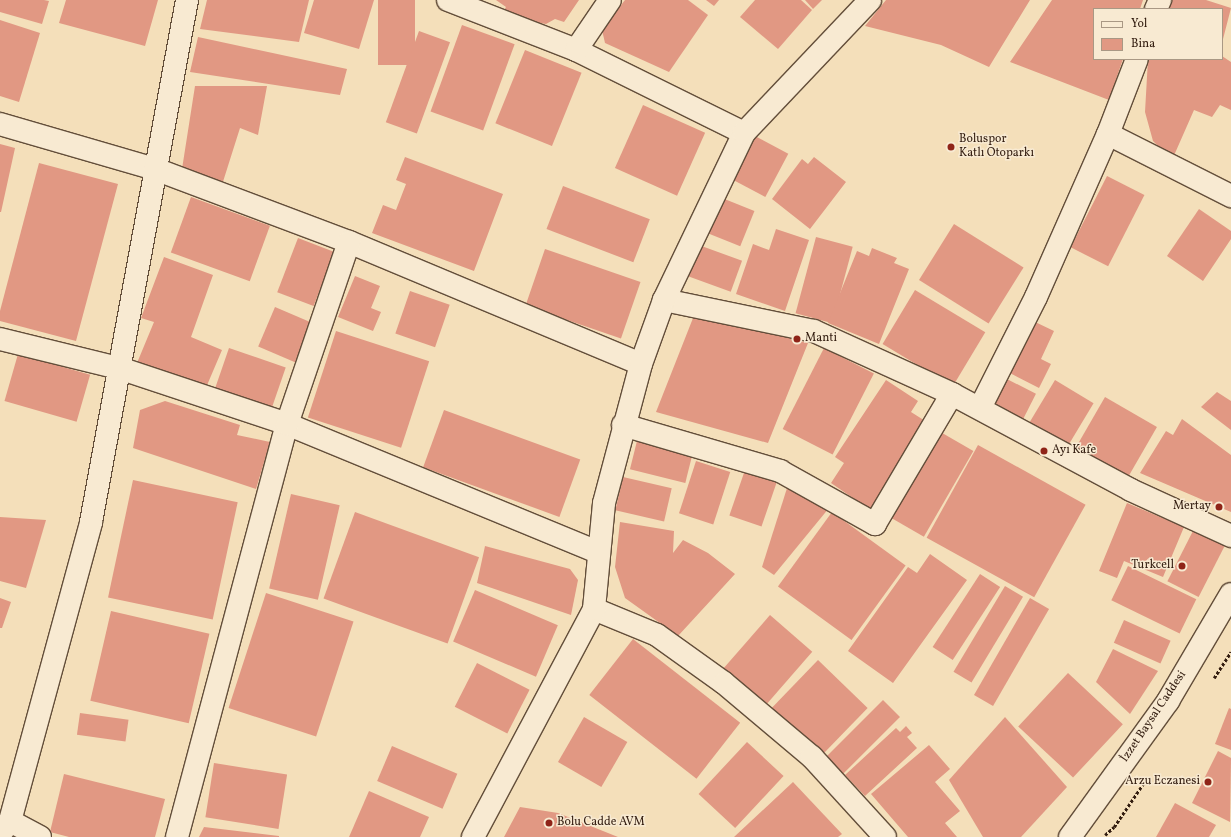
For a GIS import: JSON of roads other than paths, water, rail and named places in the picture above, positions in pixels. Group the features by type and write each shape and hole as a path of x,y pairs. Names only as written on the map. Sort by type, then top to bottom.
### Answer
{"street":[{"path":"40,837 5,827 91,522 122,369 155,169 187,0"},
{"path":"576,50 610,0"},
{"path":"473,837 594,609 597,552 604,503 623,425 641,364 664,300 744,134 870,0"},
{"path":"462,2 576,50 744,134"},
{"path":"980,408 1036,297 1108,134 1137,60"},
{"path":"0,124 155,169 349,242 641,364"},
{"path":"1108,134 1231,196"},
{"path":"176,837 287,424 349,242"},
{"path":"664,300 814,330 952,394 1131,490 1231,536"},
{"path":"0,339 122,369 287,424 597,552"},
{"path":"623,425 780,471 876,524 952,394"},
{"name":"İzzet Baysal Caddesi","path":"1070,837 1168,701 1231,594"},
{"path":"594,609 657,635 724,683 812,757 885,837"}],"place":[{"name":"Boluspor Katlı Otoparkı","path":"951,147"},
{"name":"Manti","path":"797,339"},
{"name":"Ayı Kafe","path":"1044,451"},
{"name":"Mertay","path":"1219,507"},
{"name":"Turkcell","path":"1182,566"},
{"name":"Arzu Eczanesi","path":"1208,782"},
{"name":"Bolu Cadde AVM","path":"549,823"}]}
